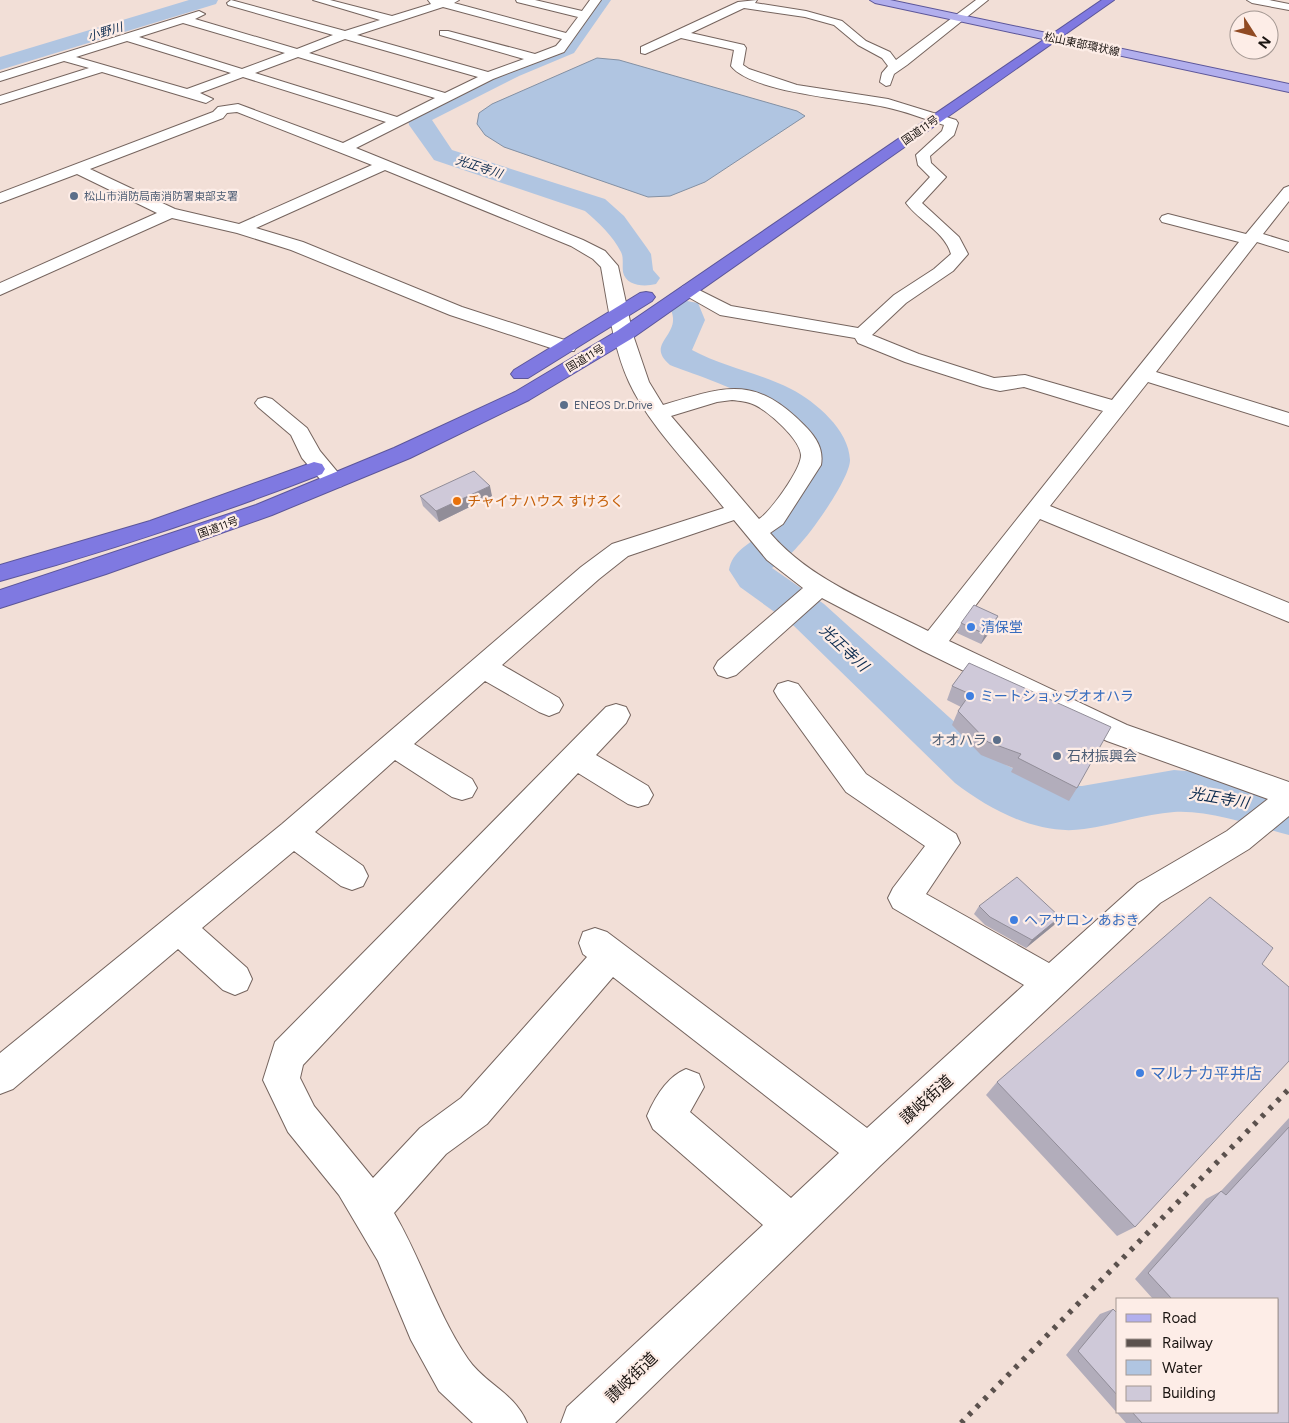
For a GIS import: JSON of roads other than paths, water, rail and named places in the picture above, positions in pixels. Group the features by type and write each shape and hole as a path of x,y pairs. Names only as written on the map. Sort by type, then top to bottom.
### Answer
{"highway":[{"name":"国道11号","path":"0,573 174,522 331,469 402,453 513,400 624,335 689,290 928,116 1035,34 1087,0"},
{"name":"国道11号","path":"701,260 1055,38 1109,0"},
{"name":"国道11号","path":"503,384 621,314 661,287"},
{"name":"国道11号","path":"0,598 184,539 331,469"}],"main road":[{"name":"松山東部環状線","path":"875,0 1289,88"}],"street":[{"path":"318,0 393,20"},
{"path":"427,0 569,37"},
{"path":"188,93 344,35 454,0"},
{"path":"522,0 584,15"},
{"path":"344,148 397,120 489,76 560,48 596,0"},
{"path":"888,103 889,94 885,84 888,73 894,66 903,62 941,30 983,0"},
{"path":"1252,0 1289,7"},
{"path":"645,50 747,2 806,14 838,23 862,43 886,55 894,66"},
{"path":"233,3 489,76"},
{"path":"0,77 207,11"},
{"path":"481,14 457,22 440,35 536,58"},
{"path":"183,19 446,97"},
{"path":"680,34 740,48 737,66 744,72 772,82 795,89 888,103 952,123 952,126 922,158 925,166 939,177 914,203 919,212 957,243 960,254 949,265 900,298 876,324 862,334 726,311 689,290"},
{"path":"127,37 397,120"},
{"path":"396,50 420,42"},
{"path":"64,57 222,104 223,110"},
{"path":"0,100 102,68"},
{"path":"0,198 218,115 223,110 238,108 344,148 577,243 599,255 609,266 621,314 624,335 639,382 658,413 758,534 804,600 932,644 1117,733 1289,794"},
{"path":"241,229 384,165"},
{"path":"79,169 170,212 241,229 297,246 456,311 566,347"},
{"path":"932,644 1036,509 1289,191"},
{"path":"0,290 170,212"},
{"path":"1167,220 1289,247"},
{"path":"862,334 865,339 912,358 990,383 1000,385 1025,381 1116,408"},
{"path":"1143,374 1289,420"},
{"path":"0,1076 179,929 292,833 481,666 590,573 620,550 758,534 775,518 810,465 813,455 809,444 780,411 748,394 732,392 658,413"},
{"path":"265,403 300,432 310,453 331,469"},
{"path":"1036,509 1289,613"},
{"path":"727,668 804,600"},
{"path":"481,666 549,705"},
{"path":"788,691 856,783 945,843 904,898 1052,983"},
{"path":"505,1423 454,1376 426,1325 392,1246 353,1182 300,1119 281,1080 288,1055 616,715"},
{"path":"392,744 462,788"},
{"path":"576,756 638,795"},
{"name":"讃岐街道","path":"583,1423 868,1152 1149,893 1238,840 1289,799"},
{"path":"292,833 352,876"},
{"path":"179,929 235,979"},
{"path":"370,1210 432,1141 474,1111 603,949 868,1152"},
{"path":"686,1087 666,1116 792,1224"}],"water":[{"path":"597,58 619,60 797,111 805,116 705,182 670,196 648,197 504,147 485,135 477,124 479,113 492,104"}],"waterway":[{"name":"小野川","path":"0,64 209,0"},
{"name":"光正寺川","path":"602,0 567,49 511,71 424,115 420,120 421,125 443,155 595,205 614,222 637,254 638,273 645,278"},
{"name":"光正寺川","path":"687,310 690,320 689,325 676,348 676,353 682,358 778,396 788,402 817,426 829,447 830,471 796,524 782,539 751,563 750,570 755,577 809,615 973,769 988,780 1028,801 1048,807 1082,808 1174,791 1208,794 1289,813"}],"railway":[{"path":"961,1423 1289,1089"}],"place":[{"name":"松山市消防局南消防署東部支署","path":"74,196"},
{"name":"ENEOS Dr.Drive","path":"564,405"},
{"name":"チャイナハウス すけろく","path":"457,501"},
{"name":"清保堂","path":"971,627"},
{"name":"ミートショップオオハラ","path":"970,696"},
{"name":"オオハラ","path":"997,740"},
{"name":"石材振興会","path":"1057,756"},
{"name":"ヘアサロン あおき","path":"1014,920"},
{"name":"マルナカ平井店","path":"1140,1073"}]}
